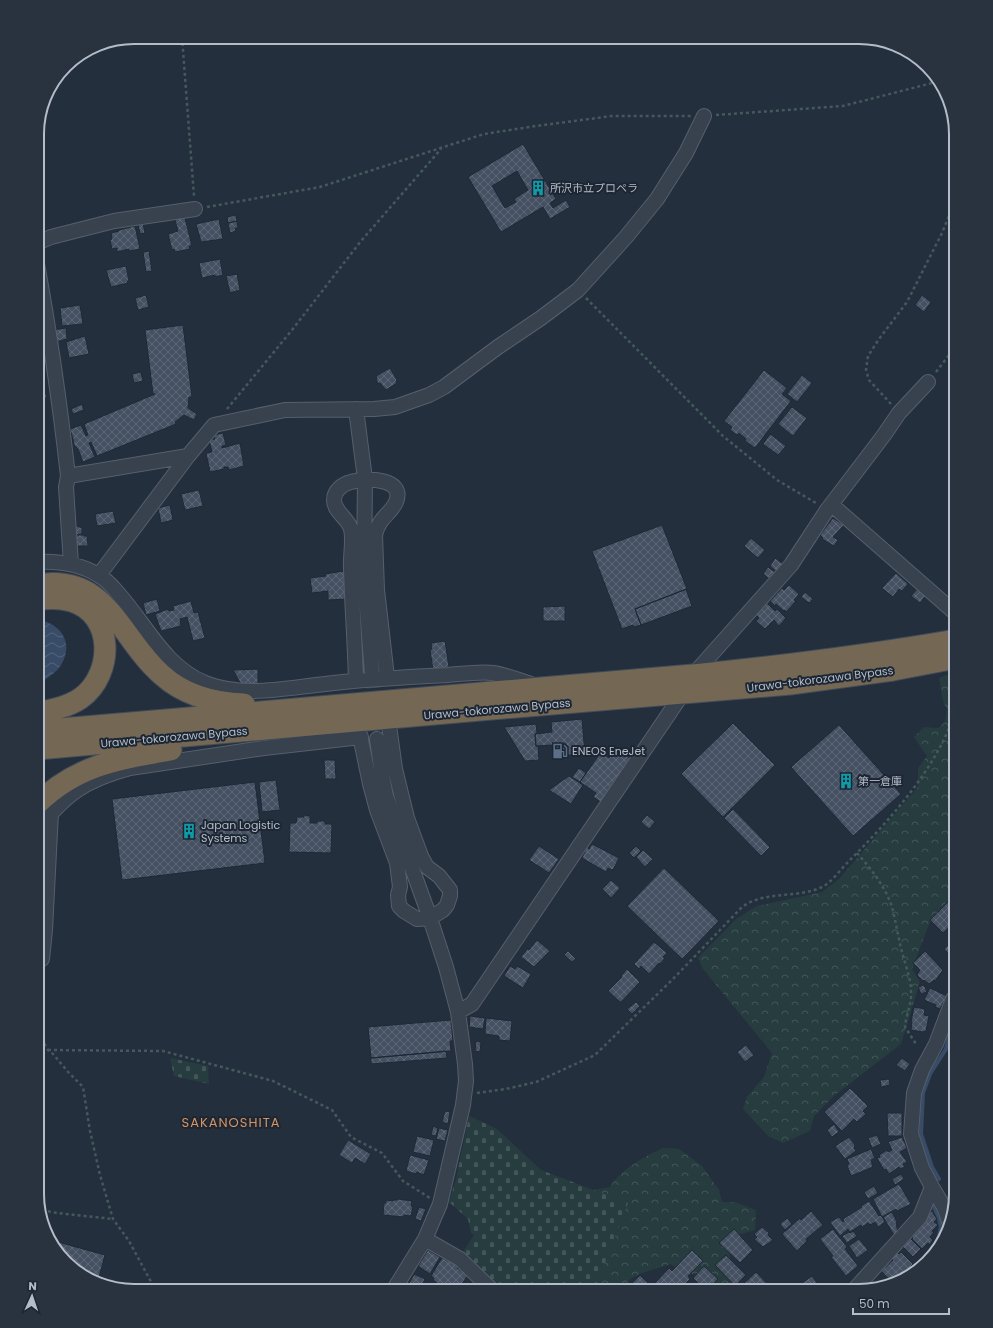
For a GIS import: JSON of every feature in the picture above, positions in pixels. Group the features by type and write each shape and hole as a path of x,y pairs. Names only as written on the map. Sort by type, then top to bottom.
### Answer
{"highway":[{"path":"44,585 71,585 84,589 94,596 105,604 142,654 163,676 175,685 203,697 226,703 251,705 388,698 445,697"},
{"path":"44,600 59,599 72,601 91,614 99,625 104,636 106,648 102,671 97,681 89,691 80,699 68,705 44,711"},
{"name":"Urawa-tokorozawa Bypass","path":"44,730 693,675 784,666 886,652 949,641"},
{"name":"Urawa-tokorozawa Bypass","path":"44,749 355,727 388,718 790,684 893,670 949,659"},
{"path":"44,808 54,788 68,779 103,763 122,758 173,749 355,727"}],"street":[{"path":"99,575 188,456 214,425 285,410 374,409 395,407 429,395 444,387 578,290 658,199 686,153 704,116"},
{"path":"44,240 114,221 195,209"},
{"path":"44,303 60,409 68,476 66,487 71,564"},
{"path":"693,675 790,565 830,507 899,413 928,382"},
{"path":"356,409 365,479 364,571 372,674"},
{"path":"68,476 188,456"},
{"path":"356,680 350,566 351,534 350,527 334,505 334,499 335,493 341,486 350,482 365,479 384,481 396,490 397,493 397,500 394,506 377,526 375,534 377,590 387,678"},
{"path":"830,507 949,608"},
{"path":"44,561 71,564 99,575 126,601 164,652 175,664 190,675 205,683 224,688 245,691 270,690 356,680 493,673 546,688"},
{"path":"458,1012 472,1004 683,693"},
{"path":"355,727 377,810 397,863 399,879 398,895 400,906 404,912 416,918 430,918 443,910 447,905 450,890 438,876 427,868 407,818 394,769 388,718"},
{"path":"377,739 386,796 446,967 458,1012 466,1064 465,1093 440,1204 425,1239 397,1284"},
{"path":"44,808 44,940"},
{"path":"946,1213 944,1206 922,1168 911,1134 914,1093 922,1070 936,1044 949,1010"},
{"path":"859,1284 920,1217 932,1187"},
{"path":"425,1239 460,1258 486,1284"}],"path":[{"path":"183,44 195,209 320,188 484,134 604,117 704,116 843,106 933,83"},
{"path":"214,425 292,330 361,241 442,148"},
{"path":"899,413 869,380 866,370 868,356 907,302 949,216"},
{"path":"578,290 724,436 777,480 830,507"},
{"path":"928,382 949,355"},
{"path":"465,1093 506,1089 536,1082 595,1055 673,979 742,907 749,902 773,895 800,892 820,888 825,885 857,853 923,776 949,729"},
{"path":"857,853 872,871 892,906 900,946 912,990 905,1027 916,1044"},
{"path":"44,1043 48,1050 83,1087 90,1132 100,1175 113,1219 129,1241 152,1284"},
{"path":"48,1050 163,1051 273,1081 332,1110 350,1137 382,1153 403,1181 440,1204"},
{"path":"46,1211 113,1219"}],"green space":[{"path":"949,674 949,900 931,919 912,969 920,982 901,1044 835,1095 814,1116 810,1131 783,1143 768,1136 743,1109 747,1097 764,1077 772,1053 703,969 698,958 736,919 757,906 822,892 839,879 918,787 918,768 927,756 914,737 924,727 938,728 945,722 947,710 943,701 939,678"},
{"path":"170,1058 208,1066 209,1084 174,1076"},
{"path":"469,1116 497,1129 541,1170 628,1203 597,1284 491,1284 461,1255 474,1235 471,1233 468,1219 449,1202 456,1179"},
{"path":"663,1148 679,1149 702,1166 719,1190 722,1202 735,1202 756,1210 755,1230 724,1239 735,1271 734,1284 710,1284 708,1281 694,1274 684,1274 671,1264 642,1273 630,1279 627,1284 554,1284 589,1191 610,1187 626,1169"}],"water":[{"path":"44,622 58,629 66,642 65,657 59,668 44,680"}],"building":[{"name":"所沢市立プロペラ","path":"523,144 556,199 550,203 553,208 566,200 570,207 550,219 543,207 501,232 468,177","holes":["517,171 528,190 514,199 516,202 505,208 492,186"]},
{"path":"184,214 192,246 189,246 190,249 175,252 174,249 172,250 168,234 178,231 174,216"},
{"path":"236,215 237,221 228,223 227,217"},
{"path":"219,219 223,239 201,242 196,224"},
{"path":"237,221 238,228 235,228 236,231 230,233 228,223"},
{"path":"143,223 145,233 140,234 138,224"},
{"path":"135,226 140,249 129,251 129,249 117,252 117,248 112,249 110,240 112,239 111,233"},
{"path":"149,251 152,271 146,272 143,252"},
{"path":"220,259 223,275 202,278 199,263"},
{"path":"126,266 129,281 127,281 128,283 111,287 106,270"},
{"path":"237,274 240,290 230,293 226,276"},
{"path":"146,295 149,307 138,310 135,298"},
{"path":"922,295 931,302 924,312 915,305"},
{"path":"80,305 83,324 62,326 60,308"},
{"path":"183,325 192,397 189,397 188,408 197,414 194,420 184,415 175,422 176,424 97,456 91,442 89,443 95,457 83,462 78,449 74,445 70,429 81,425 86,436 88,435 84,424 155,394 153,394 145,330"},
{"path":"66,328 67,339 55,342 53,330"},
{"path":"85,336 89,354 69,358 66,342"},
{"path":"390,368 397,380 397,383 386,390 380,383 378,384 376,376"},
{"path":"764,370 787,388 782,394 791,401 755,448 745,441 746,439 739,433 737,435 730,430 732,427 724,421"},
{"path":"141,372 143,381 134,383 132,374"},
{"path":"802,375 812,383 797,402 787,394"},
{"path":"82,404 84,410 73,414 71,409"},
{"path":"792,407 807,418 793,436 778,424"},
{"path":"223,433 226,445 222,446 222,448 240,443 244,466 229,470 228,467 224,467 224,469 210,472 206,453 212,452 209,440 215,439 214,435"},
{"path":"770,434 786,446 778,455 763,444"},
{"path":"199,490 203,506 185,510 181,494"},
{"path":"170,505 173,520 161,523 158,508"},
{"path":"113,511 116,523 97,526 95,514"},
{"path":"833,518 844,525 833,537 838,540 834,546 822,539 823,538 820,535"},
{"path":"74,525 82,528 82,534 74,535"},
{"path":"662,525 687,589 635,609 641,625 634,627 633,625 622,629 592,551"},
{"path":"76,535 87,536 88,546 76,546"},
{"path":"751,538 765,550 758,558 744,546"},
{"path":"775,558 783,564 777,572 770,566"},
{"path":"768,567 776,573 771,580 763,574"},
{"path":"344,571 348,599 328,600 328,591 312,593 310,578 326,576 325,574"},
{"path":"896,573 908,584 902,591 899,589 893,597 882,588"},
{"path":"789,585 799,594 794,600 796,601 786,612 776,604 775,606 770,601 782,588 784,590"},
{"path":"919,587 927,594 920,603 911,596"},
{"path":"686,589 692,606 641,625 635,609"},
{"path":"805,592 813,599 809,603 801,597"},
{"path":"157,599 160,611 146,615 143,603"},
{"path":"191,601 194,613 198,612 205,638 193,641 187,617 180,619 181,626 161,631 155,614 168,609 169,611 174,610 173,606"},
{"path":"767,603 775,611 777,609 786,618 779,626 774,620 765,629 756,621 759,618 756,615"},
{"path":"565,606 565,621 543,621 543,607"},
{"path":"445,641 449,667 433,670 430,650 432,649 431,643"},
{"path":"258,669 258,685 242,686 233,670"},
{"path":"582,719 585,754 554,756 553,745 536,746 535,734 552,732 551,722"},
{"path":"733,723 775,765 723,817 681,774"},
{"path":"536,724 536,746 538,746 539,760 525,761 504,727"},
{"name":"第一倉庫","path":"839,725 901,794 853,836 791,767"},
{"path":"615,748 633,760 604,804 593,797 596,793 580,782 601,752 609,758"},
{"path":"324,760 335,760 336,779 325,779"},
{"path":"579,768 586,773 580,782 572,777"},
{"path":"569,776 583,785 571,804 549,790"},
{"path":"276,780 280,810 262,812 259,782"},
{"name":"Japan Logistic Systems","path":"255,782 265,863 122,880 112,799"},
{"path":"733,809 770,847 761,856 724,818"},
{"path":"304,815 310,816 310,823 325,821 325,824 332,824 331,853 289,852 290,823 296,823 297,817 304,817"},
{"path":"647,815 655,822 649,829 641,822"},
{"path":"592,844 619,858 612,870 608,868 606,872 582,858 587,847 589,849"},
{"path":"539,846 559,859 549,873 529,860"},
{"path":"636,846 641,851 634,858 629,853"},
{"path":"643,850 653,859 645,867 636,857"},
{"path":"664,868 719,921 682,959 627,906"},
{"path":"611,880 620,888 611,898 602,889"},
{"path":"949,901 949,927 943,933 930,920"},
{"path":"537,940 550,951 534,967 521,957"},
{"path":"654,942 667,953 663,957 665,958 660,964 659,963 649,974 641,966 639,969 634,964"},
{"path":"949,944 949,954 944,949"},
{"path":"568,951 576,959 572,962 564,955"},
{"path":"925,951 943,970 935,981 934,980 929,984 917,975 920,970 913,963"},
{"path":"510,966 515,969 517,966 531,974 523,988 504,976"},
{"path":"627,969 640,982 620,1002 608,991 622,977 621,976"},
{"path":"924,985 927,992 921,994 918,987"},
{"path":"930,988 947,996 940,1009 935,1007 936,1005 924,1000"},
{"path":"636,1002 640,1006 632,1014 627,1009"},
{"path":"914,1007 925,1009 924,1015 929,1016 926,1031 911,1030"},
{"path":"470,1016 485,1018 483,1029 469,1027"},
{"path":"486,1018 512,1021 510,1041 499,1040 499,1036 485,1034"},
{"path":"451,1020 453,1041 450,1041 451,1051 371,1058 368,1027"},
{"path":"476,1041 481,1042 480,1052 475,1051"},
{"path":"746,1045 754,1055 745,1062 737,1052"},
{"path":"446,1051 447,1058 371,1064 371,1058"},
{"path":"902,1058 910,1064 905,1071 896,1065"},
{"path":"889,1079 890,1085 881,1087 880,1080"},
{"path":"850,1088 868,1106 863,1111 866,1114 857,1122 854,1119 842,1131 824,1112"},
{"path":"445,1111 450,1112 448,1124 442,1122"},
{"path":"887,1113 902,1113 902,1136 888,1136"},
{"path":"834,1124 839,1132 832,1137 827,1130"},
{"path":"433,1126 438,1128 436,1136 431,1135"},
{"path":"439,1128 448,1130 445,1141 436,1139"},
{"path":"877,1135 881,1144 872,1148 868,1138"},
{"path":"417,1136 434,1140 430,1156 413,1152"},
{"path":"849,1137 855,1145 854,1148 856,1151 845,1159 835,1146"},
{"path":"902,1137 907,1148 900,1152 907,1162 903,1164 905,1167 900,1169 899,1167 889,1174 886,1169 884,1170 877,1158 887,1150 888,1152 892,1150 888,1142"},
{"path":"348,1140 371,1154 365,1164 355,1158 352,1163 339,1155"},
{"path":"871,1149 875,1158 871,1160 873,1167 851,1176 847,1165 849,1164 847,1159"},
{"path":"410,1155 429,1160 424,1175 417,1172 416,1174 406,1171"},
{"path":"901,1174 904,1179 895,1185 892,1179"},
{"path":"899,1184 911,1204 897,1211 896,1209 882,1217 873,1199"},
{"path":"874,1186 878,1193 868,1199 864,1192"},
{"path":"398,1199 412,1201 411,1206 413,1206 411,1216 404,1215 404,1217 383,1215 384,1203 386,1203 386,1200 393,1201"},
{"path":"869,1201 885,1222 878,1227 875,1222 870,1225 868,1223 862,1227 861,1225 850,1232 848,1229 840,1236 830,1222 839,1217 843,1222 843,1219"},
{"path":"419,1207 426,1209 421,1221 415,1219"},
{"path":"811,1211 823,1225 806,1239 807,1241 797,1251 782,1234 800,1218 801,1220"},
{"path":"932,1211 937,1219 934,1222 938,1225 932,1231 934,1232 930,1237 933,1240 929,1245 928,1243 922,1249 910,1235"},
{"path":"892,1212 897,1222 898,1232 894,1235 883,1217"},
{"path":"787,1218 792,1224 785,1230 780,1224"},
{"path":"762,1227 769,1233 768,1235 773,1240 763,1247 754,1239 757,1237 754,1234"},
{"path":"734,1229 753,1250 740,1263 719,1243"},
{"path":"833,1229 847,1247 845,1249 858,1266 846,1276 831,1257 833,1256 820,1239"},
{"path":"853,1231 857,1236 847,1243 842,1236"},
{"path":"909,1237 921,1249 913,1257 901,1245"},
{"path":"859,1239 868,1250 857,1258 849,1246"},
{"path":"58,1242 105,1255 99,1277 84,1269 75,1262"},
{"path":"428,1250 440,1257 430,1274 418,1266"},
{"path":"692,1250 703,1261 688,1276 690,1279 686,1283 688,1284 654,1284 669,1268 672,1271"},
{"path":"896,1251 899,1254 901,1252 913,1264 912,1267 899,1275 889,1279 881,1271 893,1260 890,1257"},
{"path":"726,1255 746,1275 737,1284 733,1284 715,1265"},
{"path":"442,1258 448,1261 449,1259 459,1265 457,1268 468,1275 462,1284 438,1284 433,1280 434,1278 431,1276"},
{"path":"704,1266 718,1279 713,1284 699,1284 693,1278"},
{"path":"756,1272 767,1284 743,1284"},
{"path":"414,1274 425,1279 422,1284 409,1284"},
{"path":"640,1275 649,1284 632,1284"},
{"path":"812,1276 818,1284 801,1284"}],"waterway":[{"path":"939,1179 932,1167 921,1134 923,1093 930,1074 946,1049 949,1036"},
{"path":"933,1205 941,1227 939,1236"}],"tunnel":[{"path":"372,674 377,739"}],"place":[{"name":"所沢市立プロペラ","path":"538,188"},
{"name":"ENEOS EneJet","path":"560,751"},
{"name":"第一倉庫","path":"846,781"},
{"name":"Japan Logistic Systems","path":"189,831"}],"district":[{"name":"SAKANOSHITA","path":"231,1122"}]}
